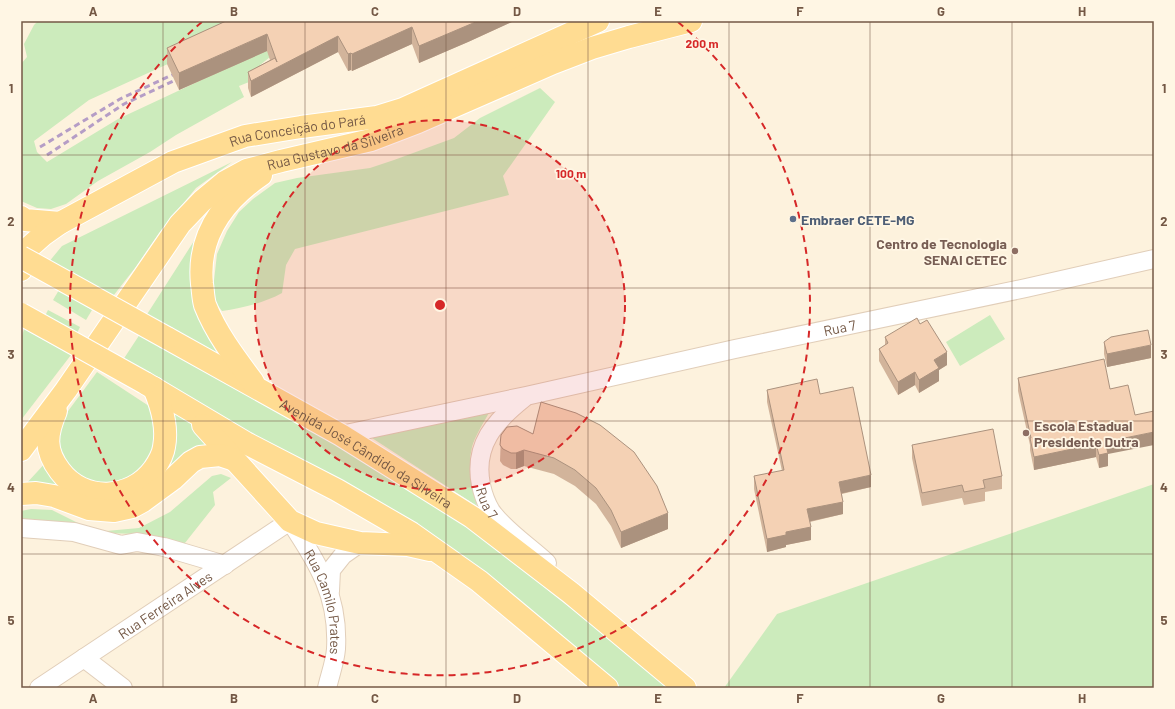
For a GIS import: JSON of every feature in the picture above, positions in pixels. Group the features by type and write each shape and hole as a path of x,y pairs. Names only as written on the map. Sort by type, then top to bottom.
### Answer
{"main road":[{"name":"Rua Conceição do Pará","path":"22,255 43,235 60,224 173,162 245,136 301,126 377,118 403,109 598,21"},
{"name":"Rua Gustavo da Silveira","path":"66,390 180,224 202,200 225,182 247,170 371,140 418,122 553,63 592,48 691,21"},
{"path":"258,390 232,355 205,303 201,274 202,258 211,227 228,203 239,191 281,161"},
{"path":"21,217 25,220 60,224"},
{"name":"Avenida José Cândido da Silveira","path":"22,255 258,390 341,435 472,517 571,593 685,688"},
{"path":"21,314 149,386 246,443 343,494 411,533 478,581 607,688"},
{"path":"66,390 49,426 47,441 54,463 64,476 75,486 93,493 106,493 126,490 138,484 150,474 159,462 164,448 165,428 161,404 149,386"},
{"path":"21,450 66,390"},
{"path":"189,409 290,521 316,533 360,543 408,545 439,552"},
{"path":"21,494 36,493 54,496 89,509 114,511 132,507 143,501 167,484 191,462 200,457 220,455 235,460"}],"street":[{"name":"Rua 7","path":"341,435 526,396 735,349 1026,288 1154,259"},
{"name":"Rua 7","path":"526,396 511,408 496,424 483,444 480,463 480,479 484,496 491,510 503,524 558,572 571,593"},
{"path":"491,403 496,424"},
{"name":"Rua Ferreira Alves","path":"39,688 290,521"},
{"name":"Rua Camilo Prates","path":"290,521 307,547 322,574 330,593 336,621 336,650 327,688"},
{"path":"21,528 74,532 121,544 137,542 164,547 225,565"},
{"path":"330,593 331,570 343,555 360,543"},
{"path":"84,658 123,688"}],"green space":[{"path":"38,21 249,21 240,31 89,100 34,141 37,152 47,162 118,119 272,47 275,53 260,65 267,75 239,86 244,97 98,181 66,204 51,209 37,208 21,201 21,64 27,57 24,44 34,25"},
{"path":"540,88 555,102 503,176 509,195 295,249 286,265 282,293 275,297 245,307 222,311 212,298 217,254 227,231 239,212 253,199 275,183 297,178 370,168 394,160 454,138 480,118"},
{"path":"232,162 196,188 159,233 135,268 110,300 48,263 62,246"},
{"path":"210,216 197,253 232,370 144,319"},
{"path":"59,290 92,310 86,320 53,300"},
{"path":"48,310 80,327 74,339 42,322"},
{"path":"990,315 1005,339 960,366 946,342"},
{"path":"24,329 71,355 21,420 21,340"},
{"path":"140,334 353,450 471,524 550,592 672,688 615,688 484,577 121,363"},
{"path":"97,372 152,408 157,455 124,485 85,481 55,453 57,426"},
{"path":"170,404 199,425 224,452 200,453 188,459 161,484 133,501 100,507 81,502 54,488 25,485 49,459 54,471 66,485 80,495 96,500 120,498 136,494 156,479 171,465 174,428"},
{"path":"490,411 475,438 471,454 471,477 477,506 372,438"},
{"path":"221,474 231,478 213,492 215,505 181,548 135,534 107,533 49,521 21,521 21,511 31,509 52,510 80,524 106,531 139,528 170,512 212,476"},
{"path":"1154,484 1154,688 724,688 777,614"}],"building":[{"path":"226,21 478,21 419,46 412,27 352,54 348,54 338,36 251,81 248,72 275,58 277,62 267,34 179,73 167,48"},
{"path":"917,318 920,324 927,320 947,352 934,360 939,368 919,380 915,372 898,382 879,349 888,343 885,337"},
{"path":"1148,330 1151,345 1107,354 1104,342 1111,337"},
{"path":"1104,359 1110,389 1128,385 1135,415 1154,411 1154,432 1105,442 1108,453 1099,455 1096,444 1034,457 1018,378"},
{"path":"817,379 820,394 853,387 871,475 839,482 843,502 807,509 811,527 786,532 786,535 767,539 754,476 784,470 767,390"},
{"path":"541,402 576,413 600,425 634,452 657,486 668,513 621,532 611,510 596,488 575,470 554,458 524,450 511,453 503,449 500,445 501,435 507,427 517,426 533,434"},
{"path":"993,429 1002,476 983,480 985,488 964,492 962,485 922,493 912,445"}],"railway":[{"path":"40,147 120,99 183,70"},
{"path":"47,155 124,104 184,76"}],"place":[{"name":"Embraer CETE-MG","path":"793,219"},
{"name":"Centro de Tecnologia SENAI CETEC","path":"1015,251"},
{"name":"Escola Estadual Presidente Dutra","path":"1026,433"}]}
